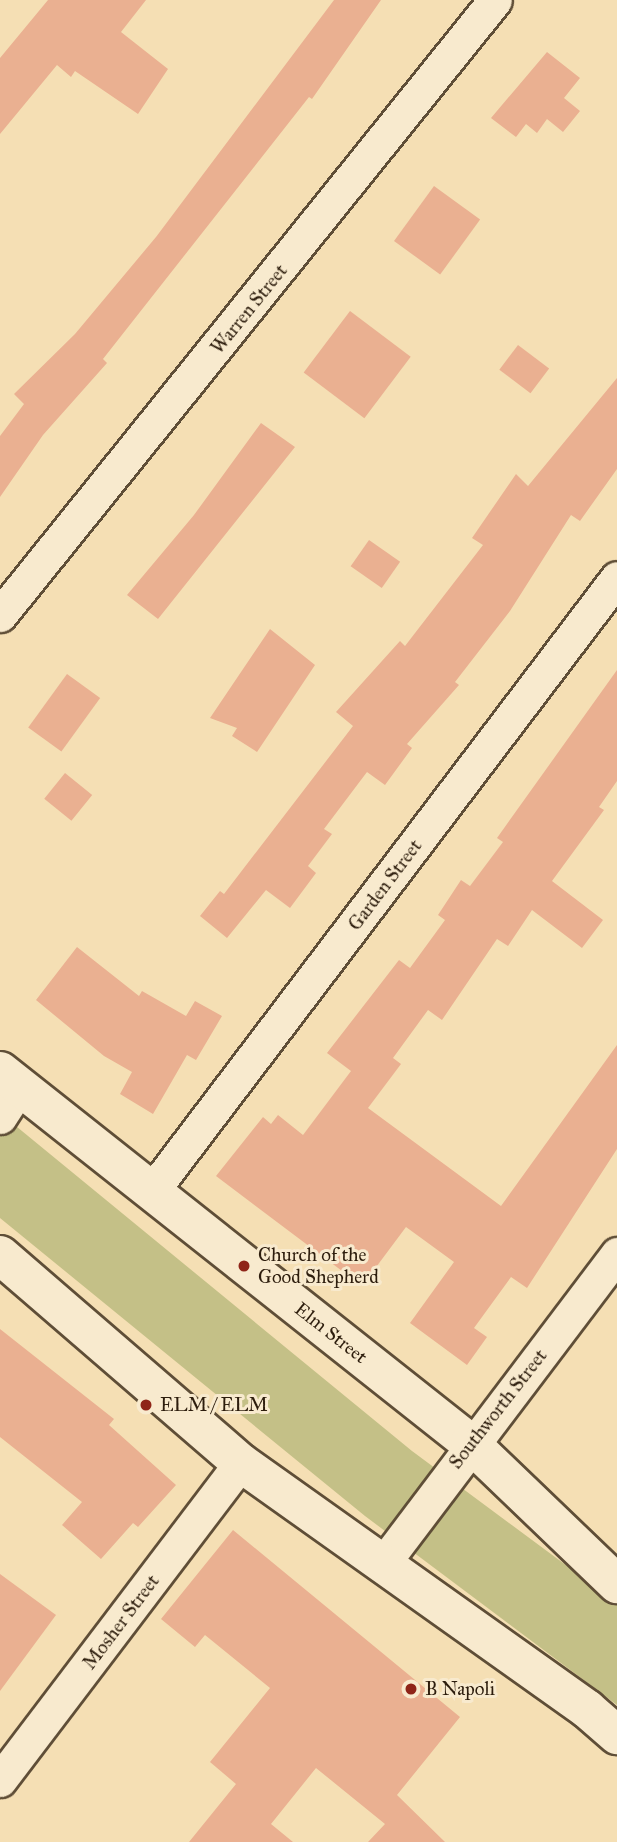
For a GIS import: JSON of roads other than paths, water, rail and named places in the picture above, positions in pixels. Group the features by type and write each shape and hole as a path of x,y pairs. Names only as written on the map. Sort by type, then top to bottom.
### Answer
{"main road":[{"name":"Elm Street","path":"7,1091 152,1191 470,1443 617,1584"},
{"path":"0,1255 241,1463 587,1709 617,1735"}],"street":[{"name":"Warren Street","path":"0,615 495,0"},
{"name":"Garden Street","path":"152,1191 617,578"},
{"name":"Southworth Street","path":"382,1565 470,1443 617,1254"},
{"name":"Mosher Street","path":"0,1780 241,1463"}],"place":[{"name":"Church of the Good Shepherd","path":"244,1266"},
{"name":"ELM / ELM","path":"146,1405"},
{"name":"B Napoli","path":"411,1689"}]}
